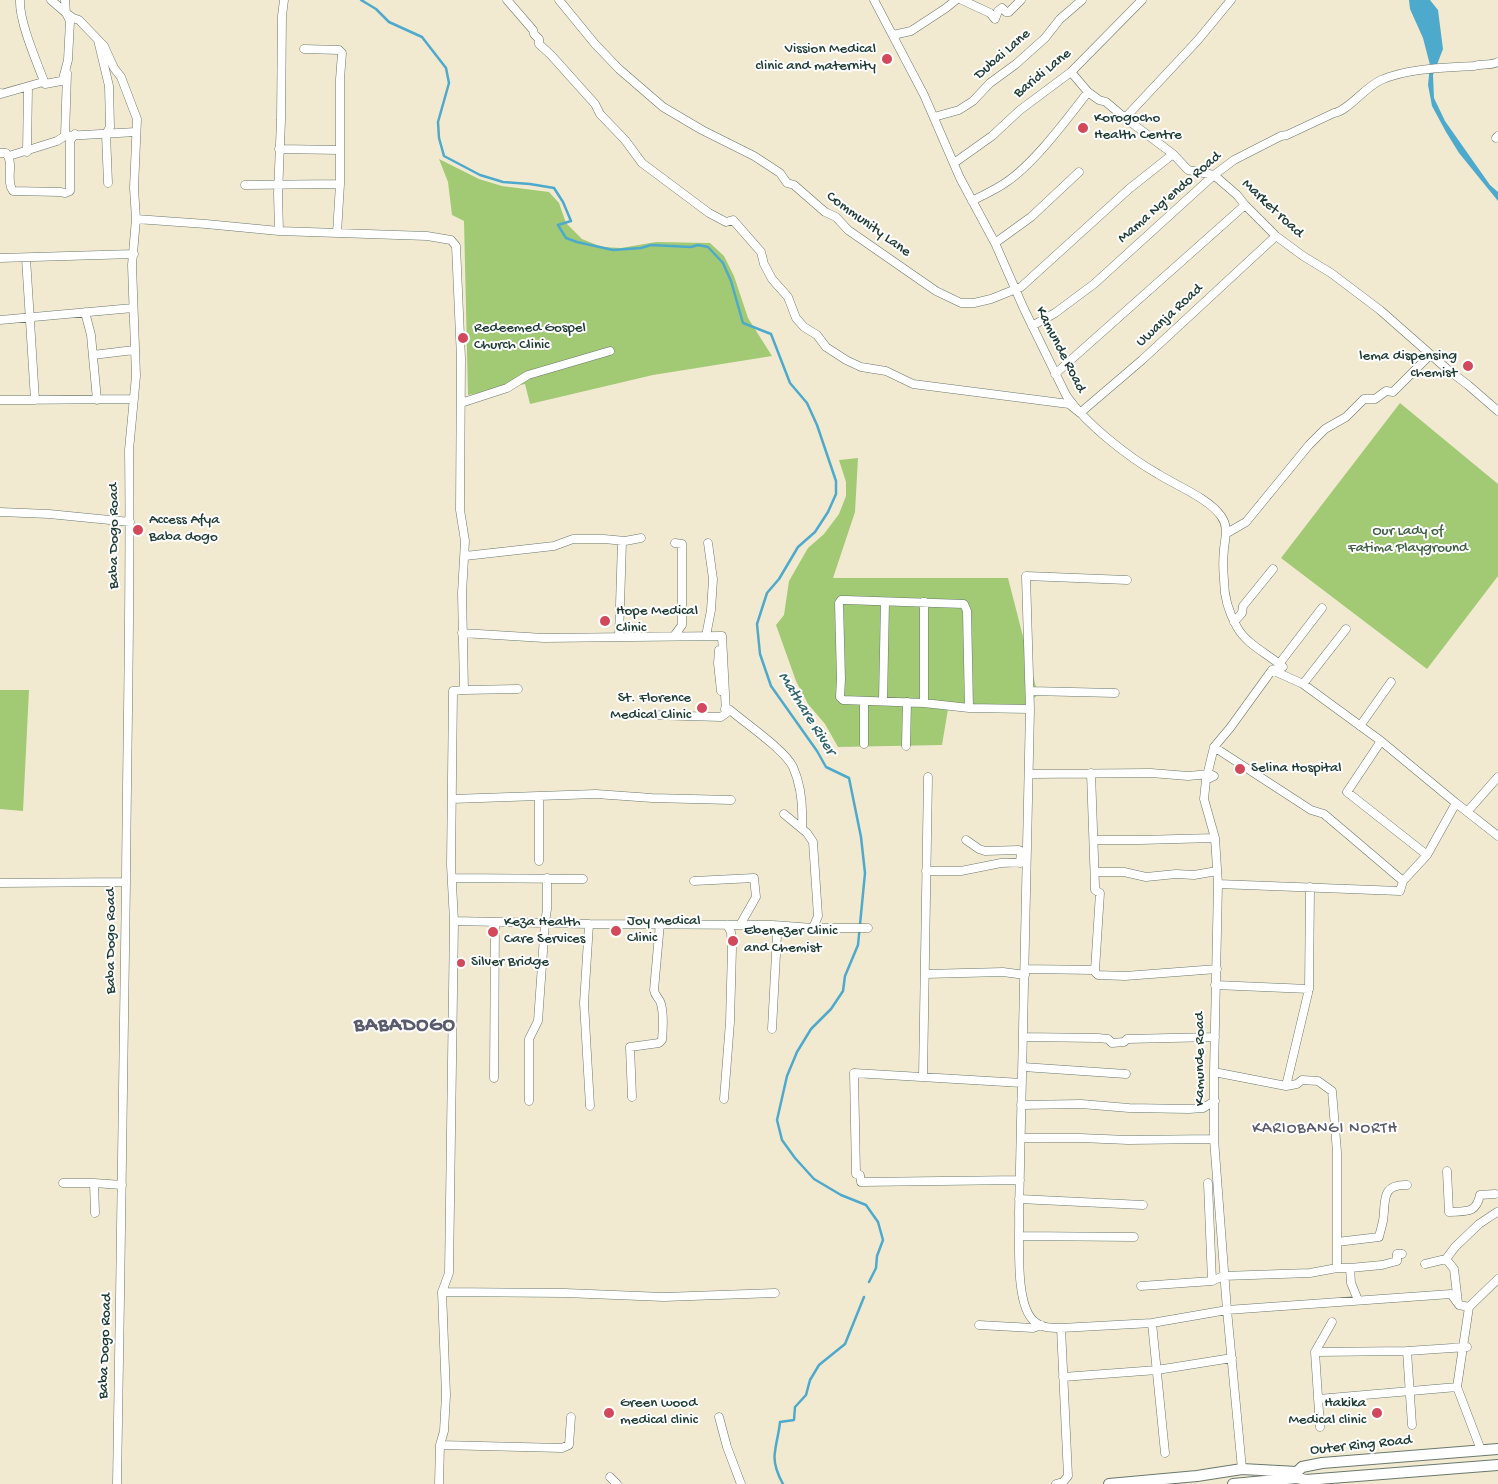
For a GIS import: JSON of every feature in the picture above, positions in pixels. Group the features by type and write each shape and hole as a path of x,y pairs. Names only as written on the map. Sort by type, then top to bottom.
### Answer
{"main road":[{"name":"Outer Ring Road","path":"1110,1484 1197,1476 1242,1469 1300,1475 1322,1463 1498,1449"},
{"name":"Outer Ring Road","path":"1233,1484 1300,1475 1498,1465"}],"street":[{"path":"20,0 25,26 45,84"},
{"name":"Baba Dogo Road","path":"51,0 66,13 79,20 104,46 114,68 121,77 137,119 134,188 136,219 132,265 136,376 129,450 130,522 122,1280 118,1375 117,1484"},
{"path":"65,0 66,13 70,21 65,136"},
{"path":"279,231 278,185 284,0"},
{"path":"507,0 533,30 540,44 595,104 600,114 625,140 642,163 709,212 726,222 733,220 743,230 761,252 764,264 772,280 788,297 796,318 804,327 817,335 826,347 861,367 886,372 913,384 1069,404 1080,413"},
{"name":"Community Lane","path":"559,0 595,44 619,69 664,107 706,132 754,156 780,173 787,182 794,185 825,212 836,217 848,230 936,290 961,303 974,303 1021,287 1129,189 1173,154"},
{"name":"Kamunde Road","path":"874,0 934,117 972,201 995,243 1032,326 1066,395 1080,413 1112,441 1147,467 1188,490 1214,509 1221,517 1227,533"},
{"path":"893,35 911,31 956,0"},
{"path":"962,0 990,13 995,19 998,11 1002,8 1009,12 1021,0"},
{"name":"Dubai Lane","path":"934,117 959,110 973,101 990,83 1016,64 1045,38 1060,19 1082,0"},
{"name":"Baridi Lane","path":"954,163 992,136 1020,110 1071,72 1142,0"},
{"path":"1125,118 1198,40 1231,0"},
{"path":"98,40 109,86 110,127 106,134 108,183"},
{"path":"304,49 334,49 342,51 340,184 337,233"},
{"path":"0,93 43,82 45,84 61,81 68,60"},
{"name":"Mama Ng'endo Road","path":"1032,326 1055,313 1094,284 1214,175 1234,160 1281,136 1340,112 1383,79 1415,71 1474,66 1483,63 1491,65 1498,62"},
{"path":"1071,72 1088,92 1099,100 1106,102 1173,154 1188,170 1214,175"},
{"path":"27,152 28,87"},
{"path":"972,201 1007,182 1021,170 1054,134 1088,92"},
{"path":"0,153 9,156 27,152 57,141 65,136 75,134 136,132"},
{"path":"9,156 11,167 10,187 13,191 65,193 70,191 70,141 75,134"},
{"path":"279,150 340,150"},
{"path":"995,243 1031,217 1079,172"},
{"name":"Market road","path":"1214,175 1237,195 1276,236 1302,256 1331,273 1380,310 1498,412"},
{"path":"245,185 340,184"},
{"path":"1055,374 1245,205"},
{"path":"136,219 279,231 427,236 451,240 456,246 462,404 460,510 465,541 462,633 464,690"},
{"name":"Uwanja Road","path":"1080,413 1142,360 1276,236"},
{"path":"0,258 134,254"},
{"path":"26,258 35,400"},
{"path":"0,320 133,308"},
{"path":"85,312 91,334 97,400"},
{"path":"93,355 134,350"},
{"path":"462,404 507,388 528,375 610,351"},
{"path":"1322,608 1279,664 1242,635 1234,622 1226,600 1224,550 1227,533 1246,522 1290,466 1326,429 1346,417 1364,399 1375,399 1386,391 1392,392 1426,358 1426,351"},
{"path":"0,400 134,399"},
{"path":"0,512 49,514 130,522"},
{"path":"465,556 554,546 574,539 622,541 641,538"},
{"path":"619,637 622,541"},
{"path":"674,636 682,625 682,544 676,543"},
{"path":"706,636 711,610 713,579 708,543"},
{"path":"1234,622 1242,613 1243,606 1273,569"},
{"path":"1128,580 1026,576 1030,692 1030,774 1023,862 1025,972 1019,1199 1021,1294 1026,1311 1034,1322 1044,1327 1060,1328 1152,1323 1227,1310 1451,1294 1459,1305 1469,1307"},
{"path":"969,708 966,608 964,604 841,600 839,603 840,698 842,700 924,703 969,708 1030,709"},
{"path":"883,701 885,602"},
{"path":"924,602 924,703"},
{"path":"1302,684 1346,629"},
{"path":"462,633 544,638 722,636 728,711"},
{"path":"719,648 718,673 728,711 778,750 793,766 803,810 802,827"},
{"name":"Kamunde Road","path":"1242,1469 1227,1310 1214,1139 1218,884 1215,838 1204,798 1206,780 1214,747 1272,670 1282,667 1279,664"},
{"path":"1272,670 1302,684 1382,740 1498,836"},
{"path":"1360,726 1391,682"},
{"path":"439,1484 440,1445 444,1431 446,1395 442,1292 449,1272 454,921 452,878 453,690 518,689"},
{"path":"1030,692 1115,693"},
{"path":"864,701 864,744"},
{"path":"906,746 907,702"},
{"path":"652,715 720,717 728,711"},
{"path":"1382,740 1347,792 1428,856"},
{"path":"1214,747 1311,810 1324,814 1403,881"},
{"path":"1091,773 1095,888 1100,893 1096,972 1098,974 1125,976 1217,969"},
{"path":"1030,774 1151,773 1188,776 1210,774 1214,776 1206,780"},
{"path":"923,1077 928,777"},
{"path":"1467,812 1498,777"},
{"path":"452,799 596,794 652,798 731,800"},
{"path":"538,861 539,796"},
{"path":"1218,884 1400,891 1403,881 1428,856 1456,803"},
{"path":"784,814 807,833 813,842 818,916 814,928"},
{"path":"1094,840 1215,838"},
{"path":"966,840 979,850 1019,850 1023,862"},
{"path":"926,871 961,871 1001,863 1023,862"},
{"path":"1095,872 1124,872 1146,877 1173,874 1194,875 1217,871"},
{"path":"452,878 583,879"},
{"path":"529,1101 529,1039 538,1021 544,923 547,909 547,878"},
{"path":"694,881 754,878 756,897 740,925"},
{"path":"0,883 126,882"},
{"path":"1286,1086 1309,989 1310,887"},
{"path":"454,921 867,928"},
{"path":"494,1078 496,922"},
{"path":"632,1097 630,1046 659,1043 662,1040 662,1008 654,990 660,923"},
{"path":"589,924 584,1003 590,1106"},
{"path":"724,1099 730,1022 732,948 731,932 728,925"},
{"path":"772,1029 777,935 774,925"},
{"path":"925,974 1096,970"},
{"path":"1216,985 1309,989"},
{"path":"1023,1037 1098,1038 1108,1039 1112,1043 1124,1042 1127,1039 1215,1037"},
{"path":"1023,1067 1126,1074"},
{"path":"1214,1072 1286,1086 1297,1084 1302,1080 1318,1081 1332,1091 1337,1152 1337,1268"},
{"path":"1020,1180 862,1182 860,1174 856,1174 854,1073 1022,1083"},
{"path":"1021,1105 1081,1104 1129,1108 1189,1109 1202,1108 1215,1101"},
{"path":"1021,1138 1214,1139"},
{"path":"1447,1171 1449,1212 1466,1212 1474,1208 1480,1194 1495,1194"},
{"path":"63,1184 94,1183 122,1185"},
{"path":"94,1183 95,1213"},
{"path":"1208,1183 1212,1282"},
{"path":"1337,1242 1378,1237 1383,1221 1383,1206 1386,1193 1390,1188 1407,1185"},
{"path":"1019,1199 1143,1205"},
{"path":"1425,1264 1446,1259 1455,1247 1479,1224 1497,1212"},
{"path":"1020,1236 1134,1237"},
{"path":"1141,1286 1212,1282 1223,1276 1310,1273 1337,1268 1382,1265 1397,1261 1397,1254 1402,1254"},
{"path":"1446,1259 1454,1269 1459,1305"},
{"path":"1350,1268 1351,1283 1358,1300"},
{"path":"1481,1450 1457,1387 1469,1307 1498,1278"},
{"path":"442,1292 565,1293 664,1297 775,1293"},
{"path":"979,1325 1033,1328 1042,1325 1034,1322"},
{"path":"1320,1427 1315,1352 1332,1322"},
{"path":"1152,1323 1165,1453"},
{"path":"1056,1484 1063,1482 1068,1476 1060,1328"},
{"path":"1315,1352 1407,1351 1467,1347"},
{"path":"1407,1351 1408,1392 1412,1425"},
{"path":"1063,1377 1157,1370 1232,1358"},
{"path":"1318,1399 1457,1387"},
{"path":"440,1445 562,1448 569,1445 571,1417"},
{"path":"719,1417 726,1446 741,1484"},
{"path":"610,1477 617,1484"}],"green space":[{"path":"439,159 479,179 502,186 549,192 559,203 566,223 582,239 602,247 621,248 656,242 710,243 724,256 734,276 748,318 772,356 653,375 530,404 525,384 468,395 464,221 452,215 448,182"},
{"name":"Our Lady of Fatima Playground","path":"1400,403 1498,484 1498,576 1427,669 1281,558"},
{"path":"858,458 855,512 833,578 1008,578 1038,695 1016,711 949,703 942,745 838,747 825,724 808,704 796,681 776,625 784,615 789,581 808,548 824,534 839,514 846,496 846,482 839,460"},
{"path":"0,690 29,690 23,811 0,809"}],"water":[{"path":"1409,0 1430,0 1438,10 1443,49 1433,75 1434,98 1445,121 1490,185 1498,192 1498,201 1459,153 1432,106 1428,85 1430,65 1423,38 1410,9"}],"waterway":[{"name":"Mathare River","path":"361,0 376,9 389,22 422,37 446,68 449,83 438,122 439,138 444,156 480,175 503,182 554,188 563,202 571,221 558,225 566,238 577,242 613,250 641,248 651,245 691,247 698,245 708,247 723,263 731,281 743,323 771,334 790,383 807,403 817,425 836,481 836,494 828,512 815,532 798,547 779,579 767,593 757,624 760,654 771,686 817,751 826,767 849,778 861,837 865,873 858,945 845,976 843,991 831,1009 811,1029 797,1052 787,1076 777,1120 782,1140 814,1179 841,1195 866,1205 878,1222 883,1240 877,1256 876,1268 869,1282"},
{"name":"Mathare River","path":"783,1484 775,1460 775,1448 780,1422 794,1420 795,1407 806,1395 810,1380 819,1365 845,1344 864,1297"}],"place":[{"name":"Vission Medical clinic and maternity","path":"887,59"},
{"name":"Korogocho Health Centre","path":"1083,128"},
{"name":"Redeemed Gospel Church Clinic","path":"463,338"},
{"name":"lema dispensing chemist","path":"1468,366"},
{"name":"Access Afya Baba dogo","path":"138,530"},
{"name":"Hope Medical Clinic","path":"605,621"},
{"name":"St. Florence Medical Clinic","path":"702,708"},
{"name":"Selina Hospital","path":"1240,769"},
{"name":"Joy Medical Clinic","path":"616,931"},
{"name":"Keza Health Care Services","path":"493,932"},
{"name":"Ebenezer Clinic and Chemist","path":"733,941"},
{"name":"Silver Bridge","path":"461,963"},
{"name":"Green wood medical clinic","path":"609,1413"},
{"name":"Hakika Medical clinic","path":"1377,1413"}],"district":[{"name":"BABADOGO","path":"405,1027"},
{"name":"KARIOBANGI NORTH","path":"1325,1130"}]}
